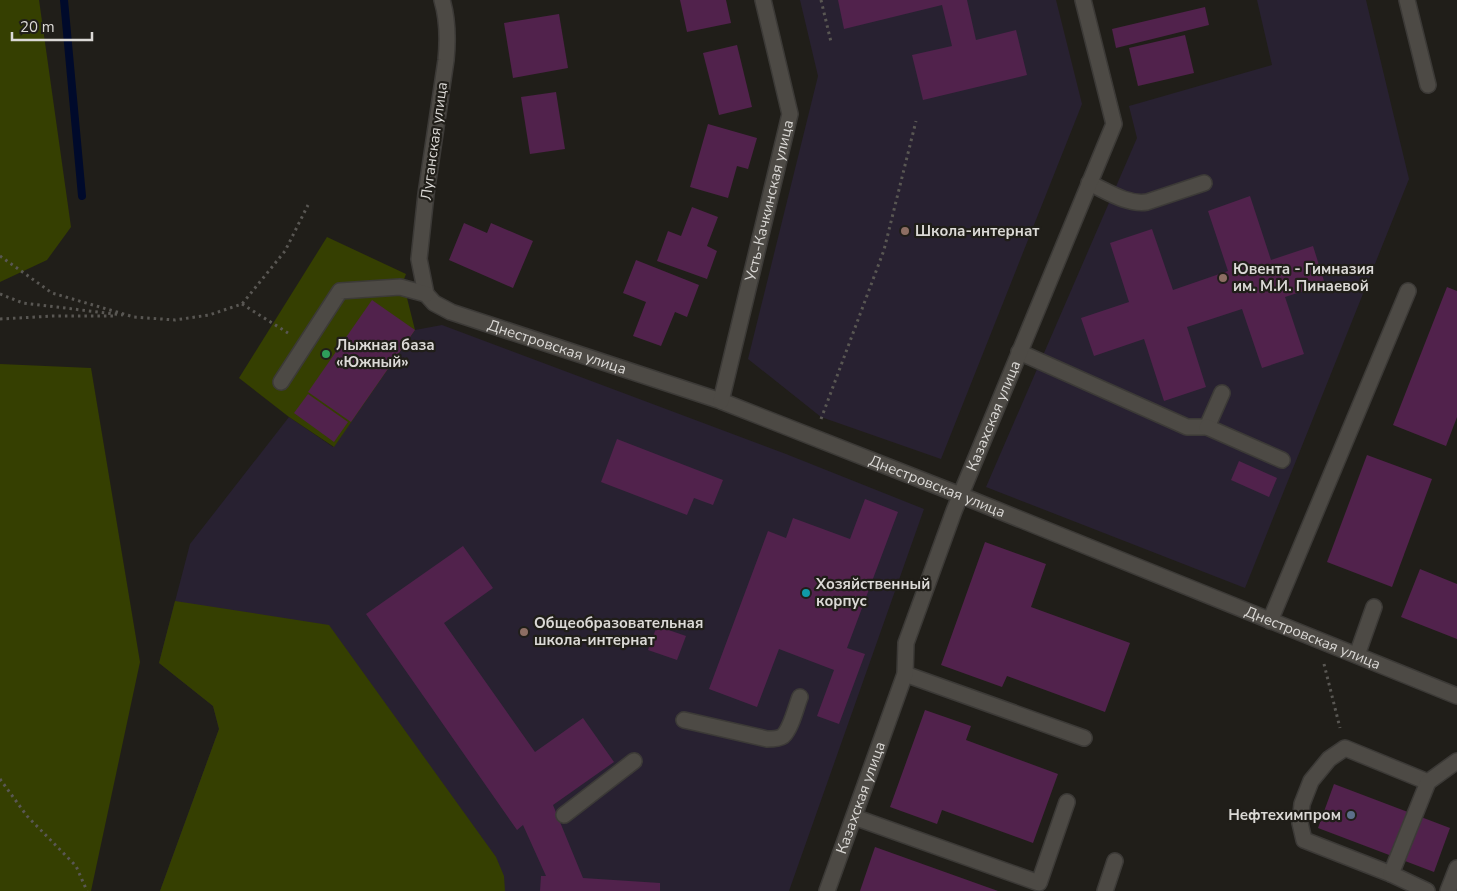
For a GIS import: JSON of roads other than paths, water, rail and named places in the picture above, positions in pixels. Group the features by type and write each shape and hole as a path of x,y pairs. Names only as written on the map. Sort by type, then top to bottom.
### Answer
{"street":[{"name":"Луганская улица","path":"424,288 419,259 420,242 448,42 447,22 442,0"},
{"name":"Усть-Качкинская улица","path":"721,401 790,114 763,0"},
{"name":"Казахская улица","path":"827,891 905,674 906,643 960,494 1114,124 1083,0"},
{"path":"1407,0 1428,85"},
{"path":"1089,183 1131,202 1139,203 1204,183"},
{"path":"281,382 340,290 400,287 424,288"},
{"name":"Днестровская улица","path":"424,288 434,302 451,312 721,401 960,494 1457,696"},
{"path":"1270,620 1408,291"},
{"path":"1019,352 1187,426 1207,427 1282,460"},
{"path":"1207,427 1222,393"},
{"path":"1357,656 1374,607"},
{"path":"905,674 1084,738"},
{"path":"684,720 767,739 775,739 782,736 788,727 800,697"},
{"path":"1427,891 1391,874 1304,840 1300,823 1302,804 1311,781 1329,759 1346,748 1428,782"},
{"path":"564,815 634,761"},
{"path":"1391,874 1428,782 1457,761"},
{"path":"854,817 1039,883 1067,802"},
{"path":"1105,891 1115,861"},
{"path":"1448,891 1457,868"}],"waterway":[{"path":"64,0 82,196"}],"place":[{"name":"Школа-интернат","path":"905,231"},
{"name":"Ювента - Гимназия им. М.И. Пинаевой","path":"1223,278"},
{"name":"Лыжная база «Южный»","path":"326,354"},
{"name":"Хозяйственный корпус","path":"806,593"},
{"name":"Общеобразовательная школа-интернат","path":"524,632"},
{"name":"Нефтехимпром","path":"1351,815"}]}
